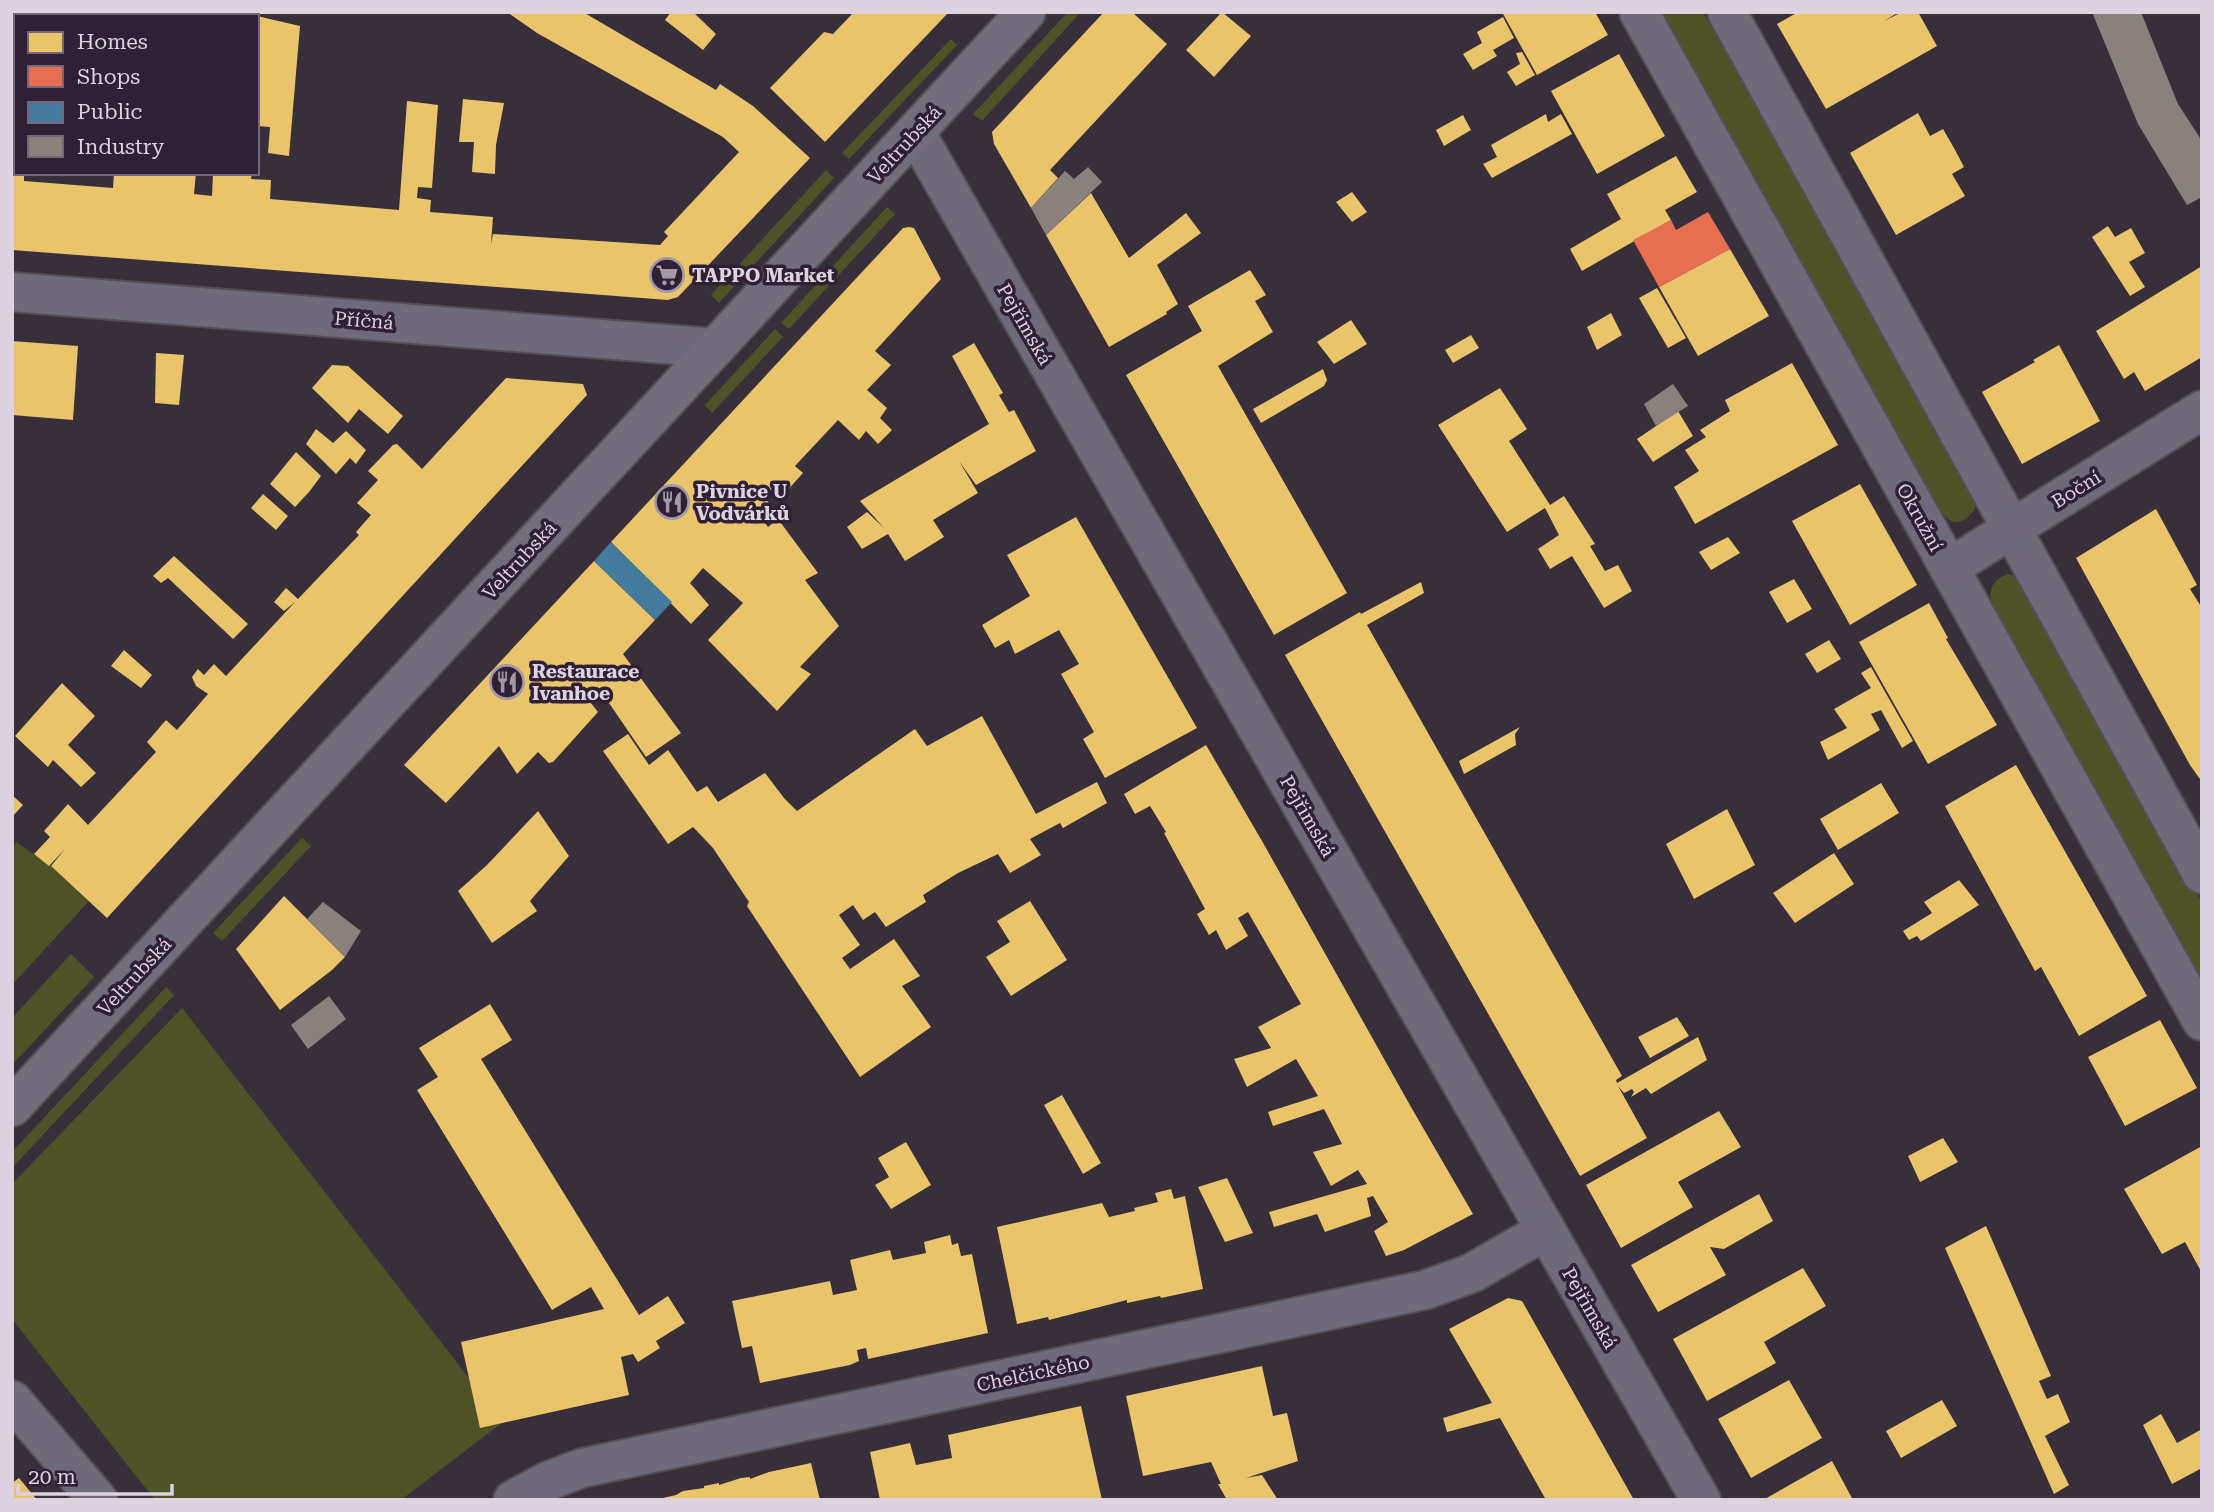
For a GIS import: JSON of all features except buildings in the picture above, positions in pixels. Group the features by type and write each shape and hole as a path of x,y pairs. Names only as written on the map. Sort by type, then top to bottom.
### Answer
{"street":[{"name":"Veltrubská","path":"12,1107 1026,12"},
{"name":"Okružní","path":"1639,12 2202,1021"},
{"path":"1727,12 2202,874"},
{"name":"Pejřimská","path":"915,132 1700,1500"},
{"name":"Příčná","path":"12,292 715,348"},
{"name":"Boční","path":"1949,568 2202,410"},
{"name":"Chelčického","path":"513,1500 548,1481 582,1468 1425,1290 1472,1273 1546,1230"},
{"path":"12,1400 98,1500"}],"green space":[{"path":"1068,12 1081,12 982,121 973,114"},
{"path":"1659,12 1703,12 1922,402 1941,443 1970,488 1975,509 1965,519 1952,521 1938,507"},
{"path":"951,39 957,45 849,159 842,153"},
{"path":"826,170 834,178 719,303 711,295"},
{"path":"887,207 895,214 789,329 781,323"},
{"path":"775,329 783,337 712,413 705,405"},
{"path":"2008,574 2021,581 2202,902 2202,980 1992,606 1992,586"},
{"path":"302,838 311,846 222,941 213,933"},
{"path":"16,842 51,866 89,901 12,985 12,848"},
{"path":"71,954 94,977 12,1065 12,1018"},
{"path":"166,987 174,995 12,1168 12,1152"},
{"path":"182,1008 503,1422 401,1500 155,1500 12,1319 12,1184"}],"place":[{"name":"TAPPO Market","path":"667,275"},
{"name":"Pivnice U Vodvárků","path":"672,502"},
{"name":"Restaurace Ivanhoe","path":"507,682"}]}
